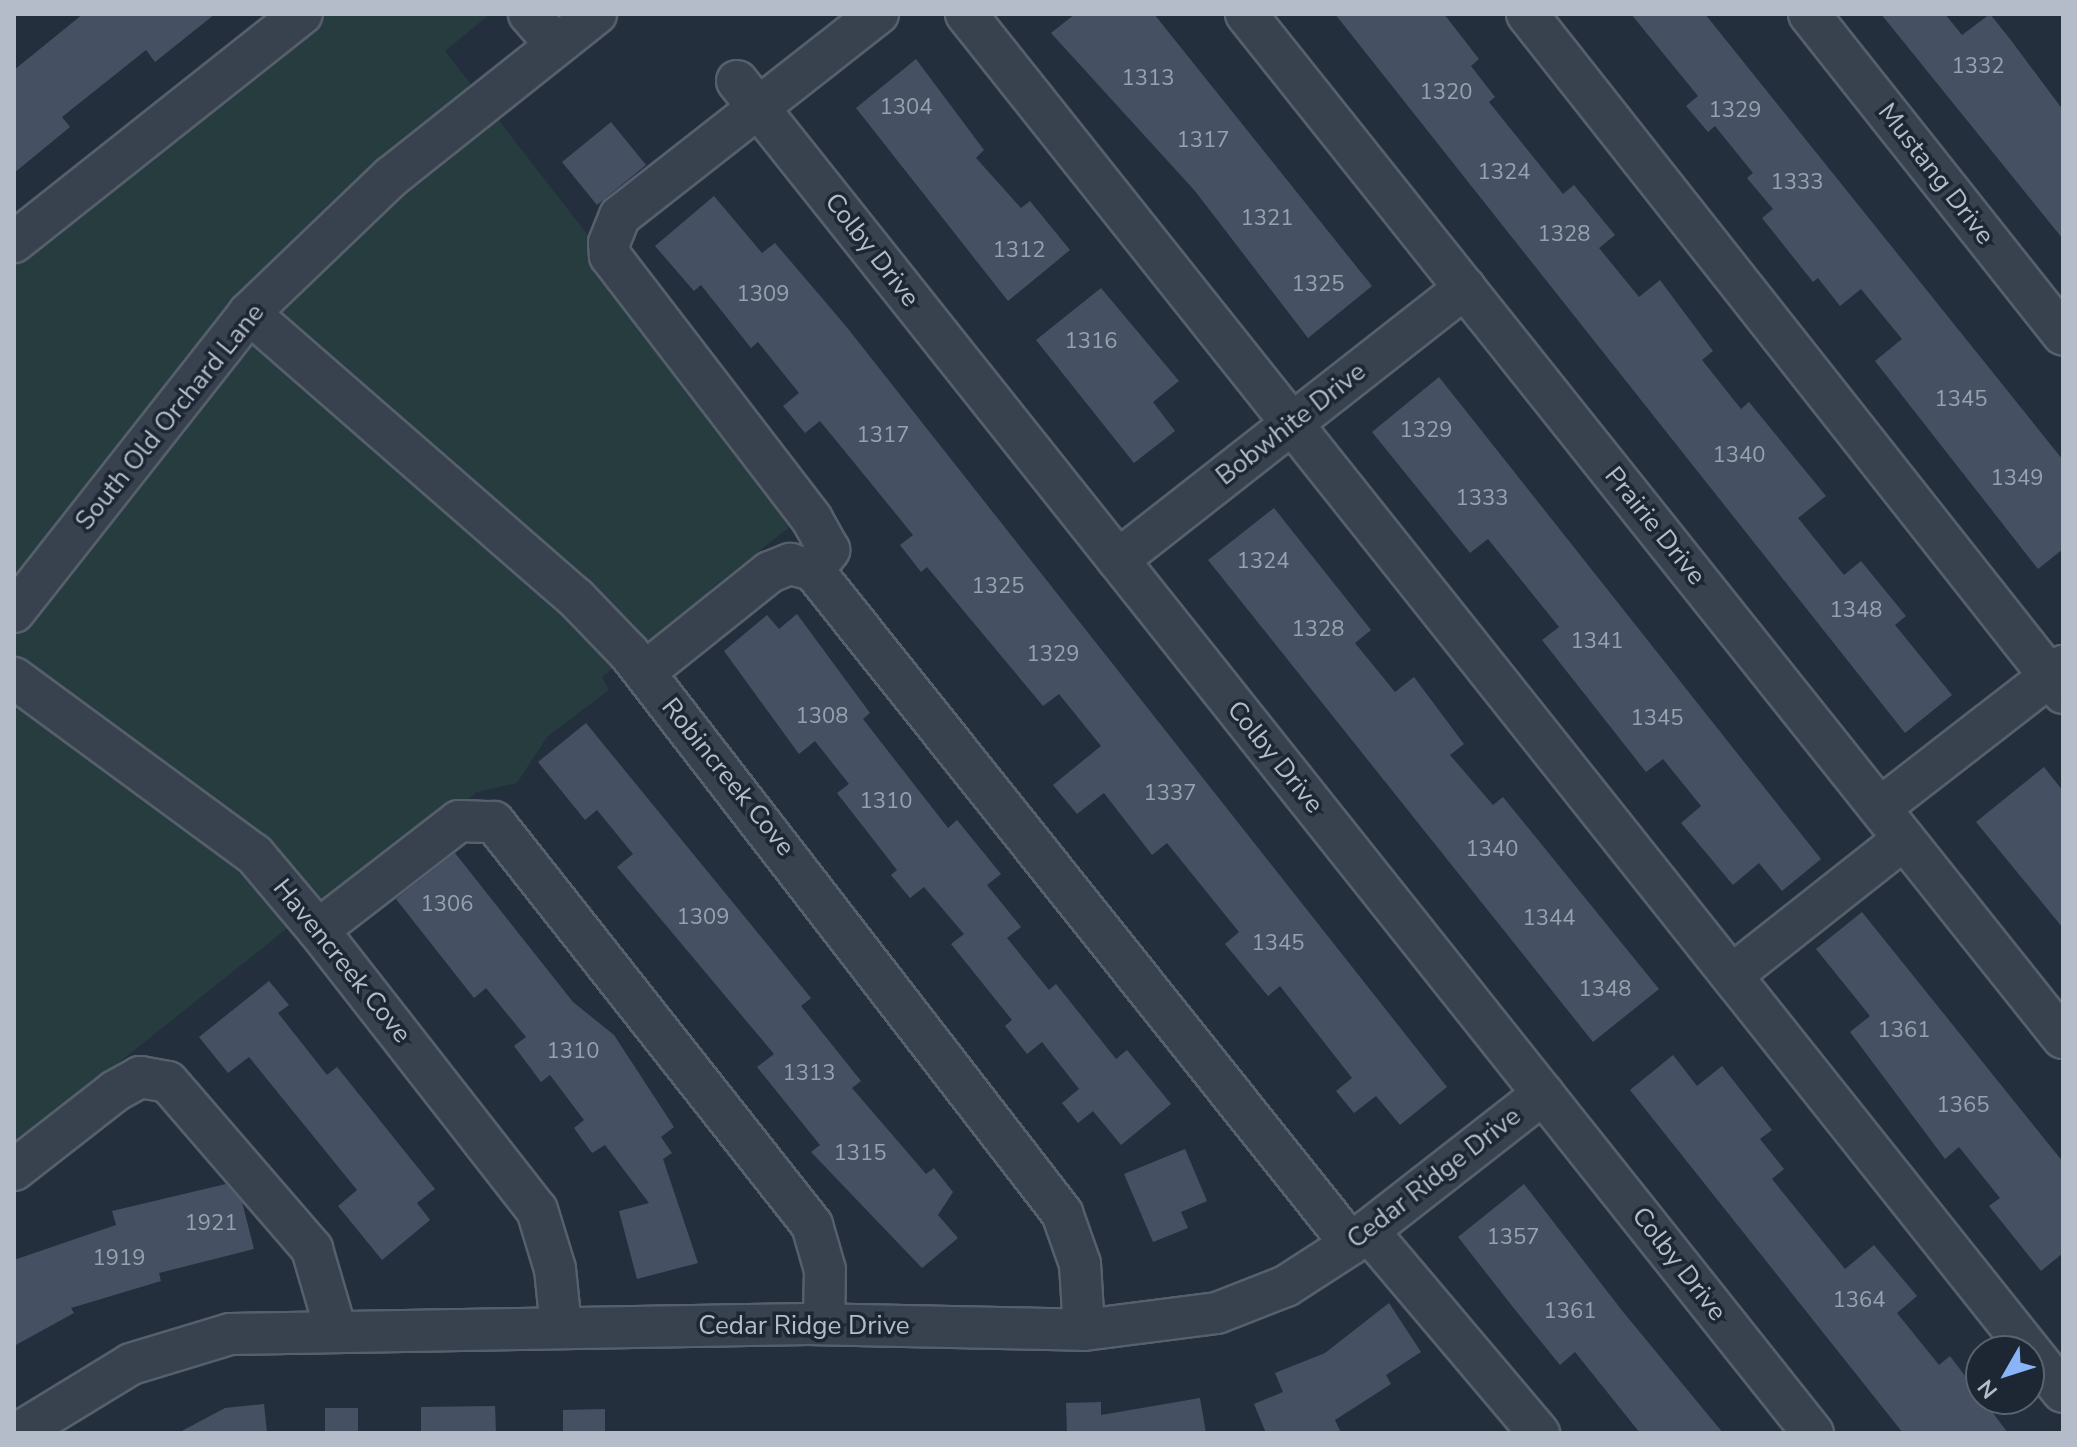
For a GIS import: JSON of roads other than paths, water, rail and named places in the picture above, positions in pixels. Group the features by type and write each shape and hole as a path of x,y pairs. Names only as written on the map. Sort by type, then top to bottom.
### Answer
{"street":[{"path":"14,242 302,14"},
{"path":"529,14 556,45"},
{"name":"South Old Orchard Lane","path":"14,612 249,313 391,177 596,14"},
{"path":"813,570 829,550 812,519 610,256 620,216 747,93 878,14"},
{"path":"966,14 1296,420 2063,1392"},
{"name":"Prairie Drive","path":"1246,14 2063,1038"},
{"path":"1527,14 2059,678 1892,824 1732,975"},
{"name":"Mustang Drive","path":"1809,14 2063,334"},
{"name":"Colby Drive","path":"747,93 1813,1433"},
{"name":"Bobwhite Drive","path":"1118,560 1465,288"},
{"name":"Robincreek Cove","path":"249,313 576,598 645,672 1062,1213 1080,1264 1084,1330"},
{"path":"645,672 770,572 790,564 813,570 1359,1238 1539,1433"},
{"name":"Havencreek Cove","path":"14,678 254,854 318,930 537,1210 555,1269 561,1327"},
{"path":"318,930 459,821 494,822 812,1225 825,1270 824,1324"},
{"path":"14,1170 115,1091 140,1077 168,1082 312,1249 336,1331"},
{"name":"Cedar Ridge Drive","path":"18,1433 131,1364 230,1334 824,1324 1084,1330 1217,1313 1286,1286 1359,1238 1543,1094"}]}
